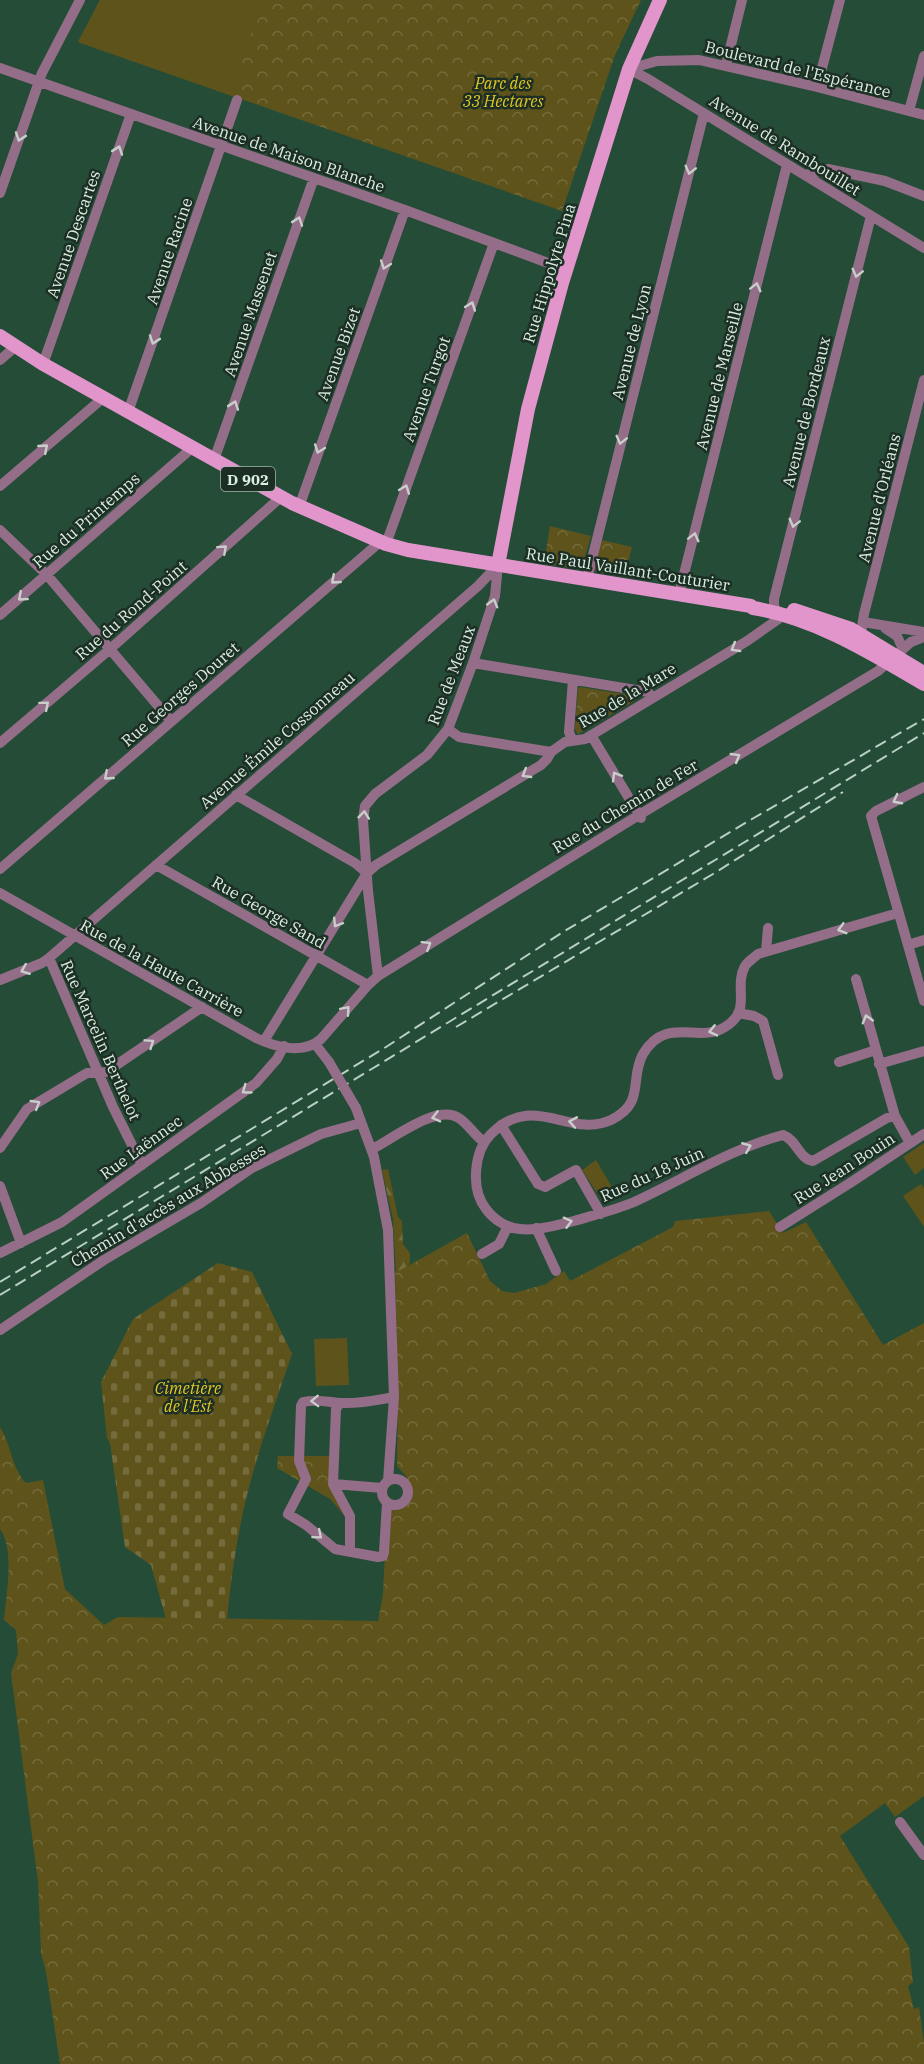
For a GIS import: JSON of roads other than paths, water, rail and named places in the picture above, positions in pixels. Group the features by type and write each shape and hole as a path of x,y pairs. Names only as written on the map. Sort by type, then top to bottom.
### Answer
{"main road":[{"name":"Rue Hippolyte Pina","path":"498,565 530,399 562,283 629,69 660,0"},
{"name":"D 902","path":"0,336 43,364 299,507 383,543 408,550 498,565"},
{"name":"D 902","path":"0,341 15,347"},
{"name":"Rue Paul Vaillant-Couturier","path":"498,565 778,612 804,612 861,634 924,674"},
{"name":"Rue Paul Vaillant-Couturier","path":"778,612 806,623 861,634"},
{"name":"Rue Paul Vaillant-Couturier","path":"896,656 924,684"}],"street":[{"path":"0,193 39,82 80,0"},
{"path":"726,65 742,0"},
{"path":"817,87 840,0"},
{"path":"909,111 924,56"},
{"name":"Boulevard de l'Espérance","path":"629,69 657,61 684,59 726,65 924,116"},
{"name":"Avenue de Maison Blanche","path":"0,68 405,210 567,270"},
{"name":"Avenue de Rambouillet","path":"629,69 924,248"},
{"name":"Avenue Racine","path":"128,412 237,100"},
{"name":"Avenue de Lyon","path":"586,579 704,113"},
{"name":"Avenue Descartes","path":"43,364 131,114"},
{"name":"Avenue de Marseille","path":"679,594 787,165"},
{"path":"805,175 828,169 885,181 924,196"},
{"name":"Avenue Massenet","path":"214,460 314,178"},
{"name":"Avenue Bizet","path":"299,507 405,210"},
{"name":"Avenue de Bordeaux","path":"778,612 871,216"},
{"name":"Avenue Turgot","path":"383,543 494,243"},
{"path":"0,360 15,347"},
{"name":"Avenue d'Orléans","path":"861,634 924,381"},
{"path":"0,486 103,398"},
{"name":"Rue du Printemps","path":"0,615 192,448"},
{"name":"Rue du Rond-Point","path":"0,743 109,650 281,497"},
{"path":"0,530 46,575 171,722"},
{"name":"Rue Georges Douret","path":"0,869 383,543"},
{"name":"Rue de Meaux","path":"378,976 367,873 364,806 375,794 427,755 448,729 495,596 498,565"},
{"name":"Avenue Émile Cossonneau","path":"0,980 49,958 482,583 498,565"},
{"name":"Rue de la Mare","path":"367,873 376,865 541,765 551,752 565,742 578,741 591,735 652,698 778,612"},
{"path":"879,625 897,636 896,656"},
{"path":"861,634 879,625 924,632"},
{"name":"Rue du Chemin de Fer","path":"378,976 896,656 915,639 924,638"},
{"path":"473,663 648,692 652,698"},
{"path":"572,740 569,732 573,680"},
{"path":"448,729 459,737 551,752"},
{"path":"591,735 640,816"},
{"path":"924,787 876,811 871,816 908,945 918,960 924,1000"},
{"path":"236,795 362,867 367,873 264,1041"},
{"name":"Rue George Sand","path":"156,865 368,985"},
{"name":"Rue de la Haute Carrière","path":"0,893 264,1041 301,1048 315,1044"},
{"path":"482,1254 499,1244 508,1226 484,1208 478,1191 479,1150 501,1125 527,1114 589,1124 609,1121 625,1110 634,1097 638,1067 642,1056 658,1038 671,1032 714,1032 724,1028 738,1013 741,1007 742,975 745,967 758,954 898,913"},
{"path":"766,951 768,928"},
{"path":"908,945 924,940"},
{"name":"Rue Marcelin Berthelot","path":"49,958 113,1107 141,1165"},
{"path":"378,976 315,1044 329,1062 356,1108 372,1149 388,1230 394,1397 382,1496 387,1503 384,1552 382,1557 335,1549 306,1525 288,1514 306,1479 299,1461 301,1406 303,1402 308,1401 340,1403 379,1401 394,1397"},
{"path":"856,979 895,1116 910,1143"},
{"path":"0,1148 27,1109 87,1073 106,1072 202,1007"},
{"path":"738,1013 763,1021 778,1075"},
{"name":"Rue Laënnec","path":"0,1253 62,1222 256,1083 278,1059 284,1046"},
{"path":"839,1062 876,1050"},
{"path":"879,1064 924,1051"},
{"path":"372,1149 411,1127 445,1114 458,1117 484,1143"},
{"name":"Rue du 18 Juin","path":"508,1226 523,1230 557,1225 601,1214 633,1202 736,1152 783,1135 792,1141 808,1160 816,1160 887,1118 895,1116"},
{"name":"Chemin d'accès aux Abbesses","path":"0,1329 104,1260 210,1198 252,1168 321,1134 361,1123"},
{"path":"501,1125 538,1184 545,1187 576,1170 601,1214"},
{"name":"Rue Jean Bouin","path":"780,1227 924,1134"},
{"path":"0,1186 21,1243"},
{"path":"536,1228 556,1271"},
{"path":"340,1403 336,1409 333,1484 348,1508 350,1552"},
{"path":"333,1484 385,1484 400,1480 407,1487 408,1495 404,1503 400,1505 387,1503"},
{"path":"900,1822 924,1855"}],"railway":[{"path":"0,1282 386,1047 563,932 924,719"},
{"path":"0,1295 924,733"},
{"path":"456,1027 713,874 843,792"}],"park label":[{"name":"Parc des 33 Hectares","path":"503,92"},
{"name":"Cimetière de l'Est","path":"188,1397"}]}
